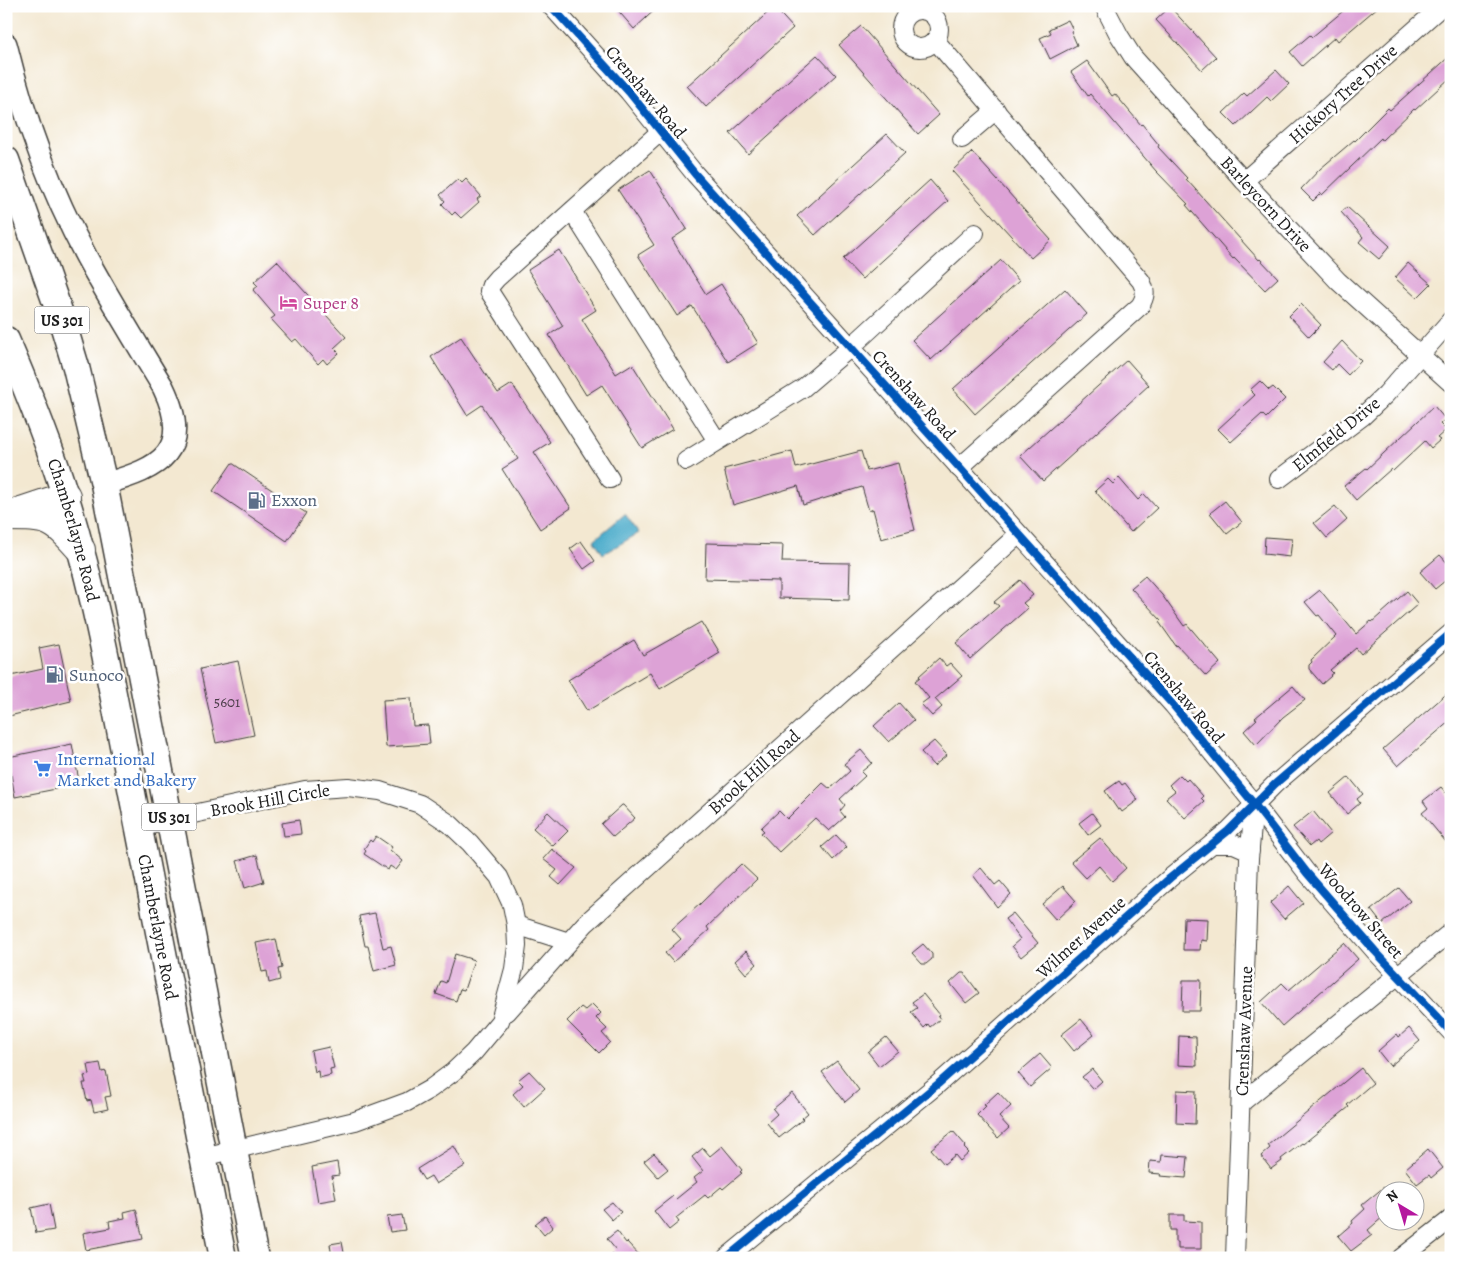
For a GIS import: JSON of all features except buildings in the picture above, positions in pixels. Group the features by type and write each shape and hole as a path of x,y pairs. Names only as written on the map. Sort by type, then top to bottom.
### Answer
{"highway":[{"path":"6,516 66,496"},
{"path":"6,516 48,520 60,527 81,550"}],"main road":[{"name":"Chamberlayne Road","path":"6,160 71,349 104,484 255,1258"},
{"name":"Chamberlayne Road","path":"6,340 37,414 66,496 81,550 101,635 223,1258"},
{"path":"66,496 104,484"}],"street":[{"name":"Crenshaw Road","path":"551,6 623,86 695,174 1173,705 1254,804"},
{"name":"Barleycorn Drive","path":"1104,6 1118,35 1133,56 1244,182 1338,280 1451,383"},
{"name":"Hickory Tree Drive","path":"1244,182 1442,6"},
{"path":"935,40 1141,281 1145,289 1145,298 1140,306 959,468"},
{"path":"6,44 32,132 56,193 88,259 163,387 173,416 174,437 168,451 160,461 142,472 104,484"},
{"path":"962,139 996,110"},
{"path":"610,479 489,292 491,284 497,278 660,132"},
{"path":"572,211 717,441"},
{"path":"686,461 803,388 851,347 975,233"},
{"name":"Elmfield Drive","path":"1279,479 1362,416 1386,394 1451,320"},
{"name":"Brook Hill Road","path":"500,1021 518,998 585,924 1018,535"},
{"name":"Wilmer Avenue","path":"726,1258 938,1084 1170,878 1228,830 1275,784 1451,633"},
{"name":"Brook Hill Circle","path":"139,829 170,819 305,790 348,787 396,795 420,804 450,824 470,842 499,877 512,905 516,925 517,946 514,970 500,1021 474,1052 453,1072 430,1089 407,1102 355,1121 203,1157"},
{"name":"Crenshaw Avenue","path":"1235,1258 1250,852 1254,804"},
{"name":"Woodrow Street","path":"1254,804 1307,873 1398,976 1451,1032"},
{"path":"1212,844 1234,844 1250,852"},
{"path":"516,925 569,942"},
{"path":"1242,1103 1451,932"},
{"path":"1400,1258 1451,1218"}],"water":[{"path":"625,514 639,533 603,554 594,540"}],"cycle path":[{"path":"551,6 629,92 695,174 1173,705 1254,804 1307,873 1375,951 1451,1032"},
{"path":"726,1258 938,1084 1170,878 1228,831 1275,784 1451,633"}],"place":[{"name":"Super 8","path":"289,303"},
{"name":"Exxon","path":"257,500"},
{"name":"Sunoco","path":"55,675"},
{"name":"International Market and Bakery","path":"43,769"}]}
